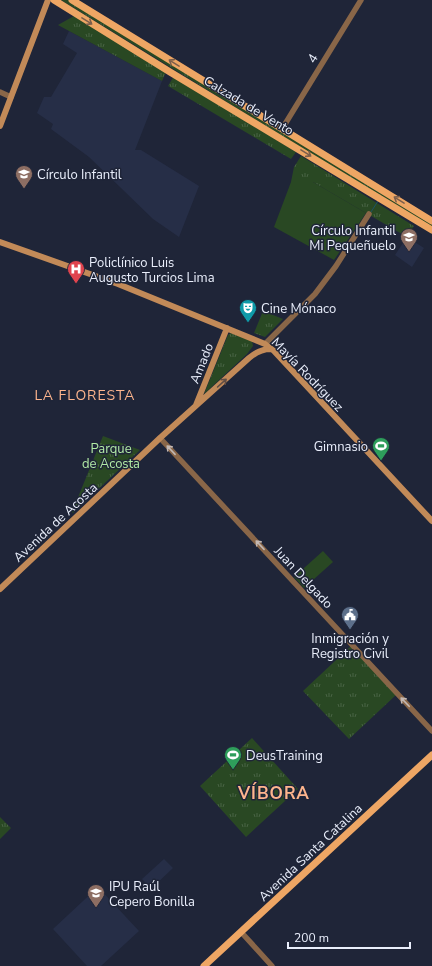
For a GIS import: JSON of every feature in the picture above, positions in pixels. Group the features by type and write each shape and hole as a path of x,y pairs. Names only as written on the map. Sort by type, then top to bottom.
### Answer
{"main road":[{"path":"0,126 48,0"},
{"name":"Calzada de Vento","path":"54,0 170,72 432,230"},
{"name":"Calzada de Vento","path":"72,0 432,221"},
{"name":"Mayía Rodríguez","path":"0,242 118,284 265,344 271,348 432,522"},
{"name":"Amado","path":"195,406 227,328"},
{"name":"Avenida de Acosta","path":"249,358 256,346 255,339"},
{"name":"Avenida de Acosta","path":"0,589 195,406 258,351 271,348"},
{"name":"Avenida Santa Catalina","path":"204,966 432,755"}],"street":[{"name":"4","path":"282,129 361,0"},
{"path":"0,92 11,97"},
{"path":"265,344 315,294 369,214"},
{"name":"Juan Delgado","path":"160,438 432,730"},
{"path":"241,932 272,966"}],"shaded area":[{"path":"69,31 162,81 135,150 141,150 199,186 179,237 153,219 89,157 51,129 53,124 37,113 44,97 51,97 77,53 63,44"},
{"name":"Círculo Infantil Mi Pequeñuelo","path":"407,237 424,248 412,267 395,255"},
{"path":"164,859 173,868 151,889 142,879"},
{"name":"IPU Raúl Cepero Bonilla","path":"98,887 139,931 101,966 87,966 53,929"}],"green space":[{"path":"61,0 68,0 432,224 432,228"},
{"path":"74,16 166,72 162,81 58,25"},
{"path":"174,76 296,152 291,159 168,86"},
{"path":"301,156 414,226 407,237 313,182 291,182 294,167"},
{"path":"291,182 313,182 366,213 334,260 274,227"},
{"path":"263,311 283,319 265,337 254,333"},
{"path":"231,333 252,341 253,346 247,354 204,394 228,335"},
{"name":"Parque de Acosta","path":"103,436 140,450 73,513 72,512"},
{"path":"323,551 333,562 304,588 294,577"},
{"path":"351,646 396,695 349,739 303,691"},
{"path":"252,738 298,789 246,837 200,786"},
{"path":"0,817 11,828 0,839"}],"waterway":[{"path":"371,212 378,201"}],"place":[{"name":"Círculo Infantil","path":"24,189"},
{"name":"Círculo Infantil Mi Pequeñuelo","path":"409,252"},
{"name":"Policlínico Luis Augusto Turcios Lima","path":"76,284"},
{"name":"Cine Mónaco","path":"248,323"},
{"name":"Gimnasio","path":"381,461"},
{"name":"Inmigración y Registro Civil","path":"350,630"},
{"name":"DeusTraining","path":"233,770"},
{"name":"IPU Raúl Cepero Bonilla","path":"96,908"}],"district":[{"name":"LA FLORESTA","path":"85,395"},
{"name":"VÍBORA","path":"274,793"}]}
